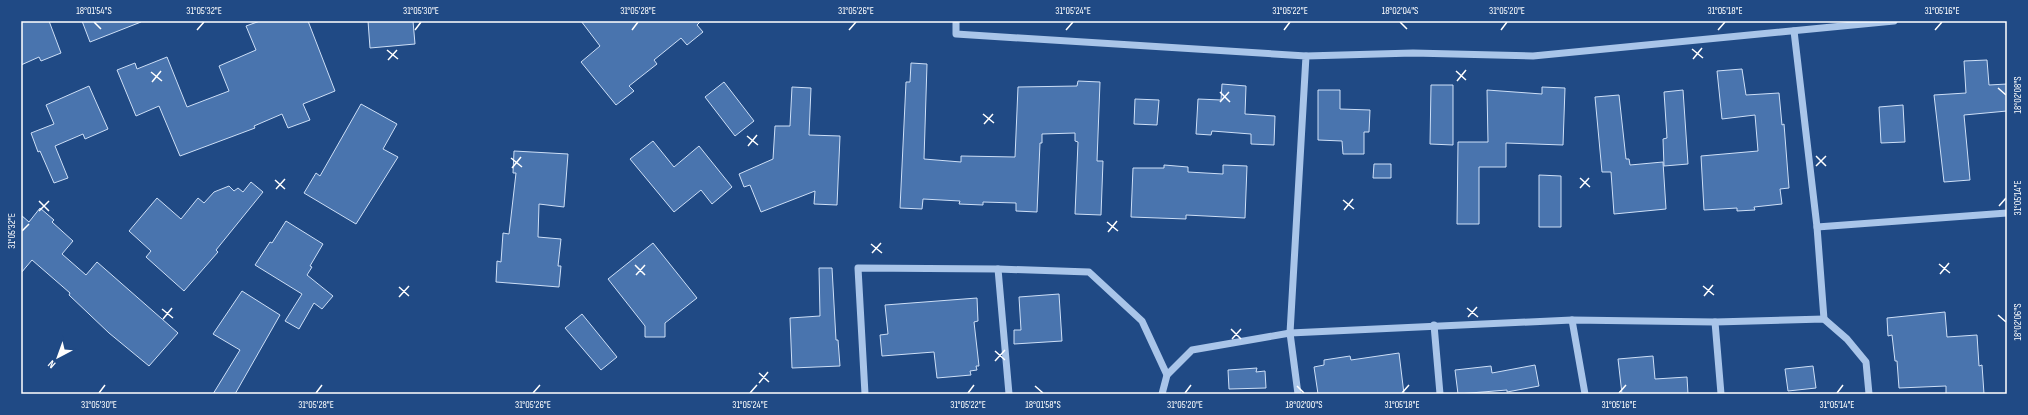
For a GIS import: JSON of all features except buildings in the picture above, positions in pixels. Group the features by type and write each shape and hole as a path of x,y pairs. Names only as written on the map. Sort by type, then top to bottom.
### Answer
{"street":[{"path":"956,21 956,34 1306,56 1413,54 1533,56 1894,21"},
{"path":"1794,31 1817,226 1824,319"},
{"path":"1298,394 1290,333 1306,56"},
{"path":"1817,226 2007,213"},
{"path":"865,394 858,268 998,269 1089,272 1142,321 1167,375"},
{"path":"998,269 1009,394"},
{"path":"1162,394 1167,375 1192,350 1290,333 1434,325 1572,320 1715,322 1824,319 1847,339 1866,362 1869,394"},
{"path":"1572,320 1585,394"},
{"path":"1715,322 1721,394"},
{"path":"1434,325 1440,394"}]}
